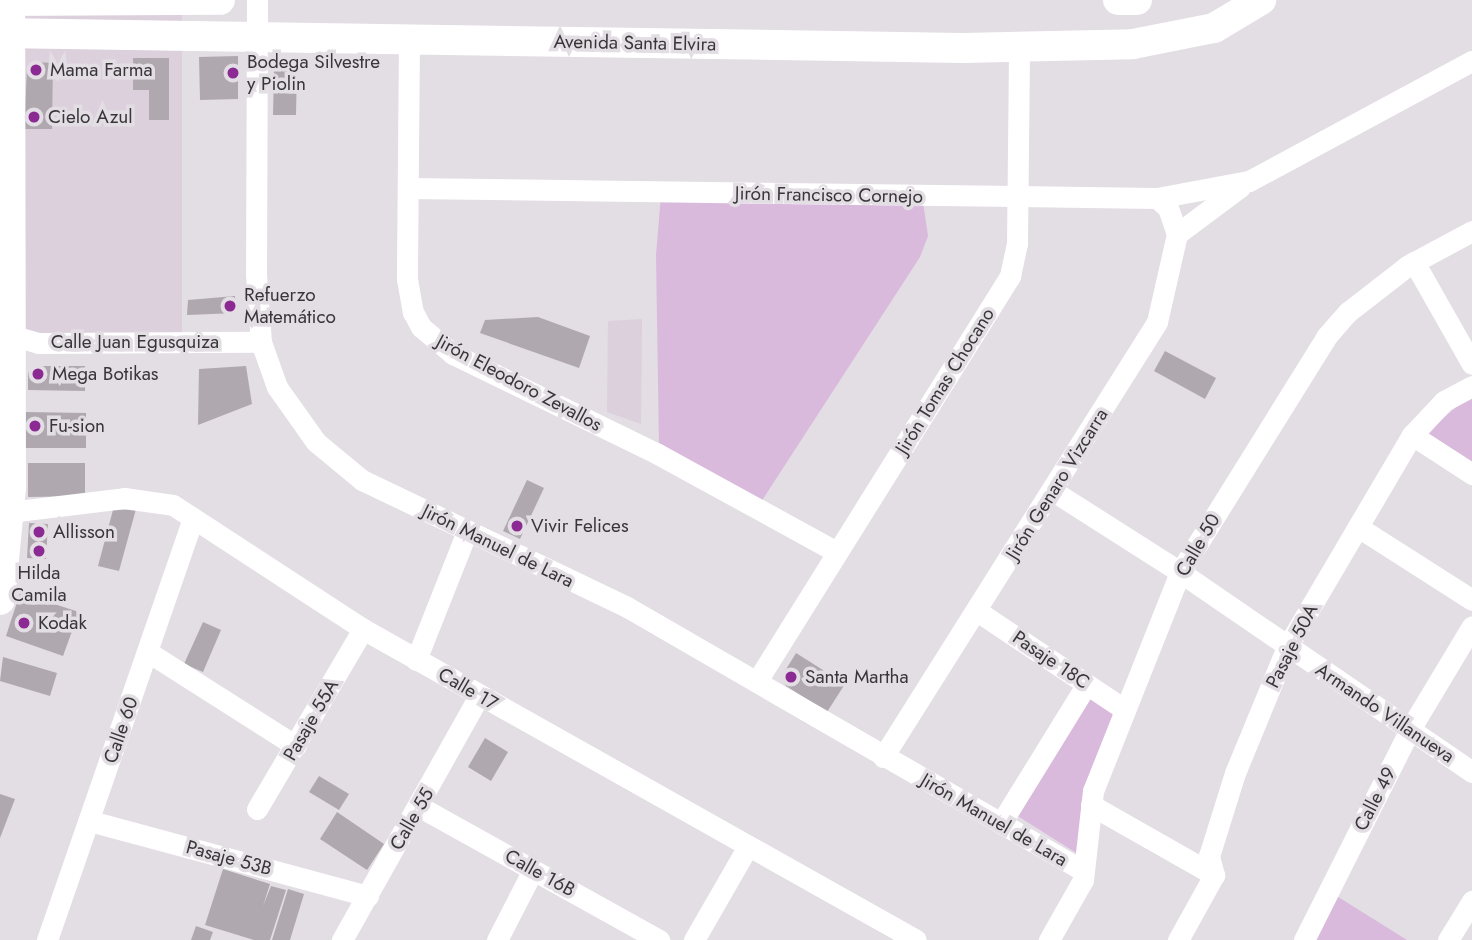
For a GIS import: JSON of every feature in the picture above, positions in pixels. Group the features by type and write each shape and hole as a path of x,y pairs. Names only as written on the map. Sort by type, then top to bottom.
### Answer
{"street":[{"path":"0,600 9,512 5,334 5,34 10,0"},
{"path":"0,1 220,0"},
{"name":"Jirón Manuel de Lara","path":"257,0 256,274 261,342 289,408 332,458 362,480 627,607 1082,870"},
{"path":"1118,0 1137,0"},
{"name":"Avenida Santa Elvira","path":"5,34 1019,47 1133,44 1184,37 1214,28 1261,0"},
{"name":"Jirón Eleodoro Zevallos","path":"409,40 409,297 430,338 837,552"},
{"name":"Jirón Tomas Chocano","path":"757,681 1010,276 1017,244 1019,47"},
{"name":"Jirón Francisco Cornejo","path":"1177,234 1249,181 1472,61"},
{"name":"Jirón Francisco Cornejo","path":"408,188 1157,198 1249,181"},
{"path":"1157,198 1168,208 1177,234"},
{"name":"Calle 50","path":"1049,940 1083,880 1091,805 1124,709 1180,572 1326,337 1348,312 1415,261 1472,231"},
{"name":"Jirón Genaro Vizcarra","path":"883,757 1157,322 1177,234"},
{"path":"1415,261 1472,364"},
{"name":"Calle Juan Egusquiza","path":"5,334 38,343 261,342"},
{"name":"Pasaje 50A","path":"1178,940 1214,875 1209,856 1235,773 1287,647 1412,435 1444,401 1472,386"},
{"path":"1412,435 1472,474"},
{"name":"Armando Villanueva","path":"1053,491 1180,572 1472,772"},
{"name":"Calle 17","path":"9,512 124,498 173,505 362,629 916,940"},
{"name":"Calle 60","path":"47,940 193,519"},
{"path":"1358,527 1472,600"},
{"path":"416,660 467,531"},
{"name":"Pasaje 18C","path":"977,611 1124,709"},
{"name":"Calle 49","path":"1304,940 1409,731 1472,626"},
{"name":"Pasaje 55A","path":"257,809 362,629"},
{"path":"148,652 296,746"},
{"path":"1001,824 1087,684"},
{"name":"Calle 55","path":"342,940 420,807 479,696"},
{"path":"1091,805 1214,875"},
{"name":"Calle 16B","path":"420,807 659,940"},
{"name":"Pasaje 53B","path":"90,821 368,896"},
{"path":"694,940 748,846"},
{"path":"497,940 533,870"},
{"path":"1448,940 1472,901"}],"shaded area":[{"path":"0,0 182,0 182,335 32,333 0,317"},
{"path":"661,195 923,202 928,236 920,257 761,502 659,446 656,255"},
{"path":"642,319 641,424 607,412 608,321"},
{"path":"1472,394 1472,465 1425,433"},
{"path":"1087,697 1114,710 1078,854 1016,815"},
{"path":"1335,895 1407,940 1313,940"}],"building":[{"path":"238,56 238,99 200,100 199,57"},
{"path":"133,58 169,58 169,120 149,120 149,90 133,90"},
{"path":"36,62 53,63 52,129 24,129 27,69"},
{"path":"282,62 297,63 296,115 273,115 274,70"},
{"path":"235,296 236,313 187,315 188,300"},
{"path":"538,317 590,336 579,368 480,333 485,320"},
{"path":"1165,351 1216,378 1205,399 1154,371"},
{"path":"37,366 85,366 85,391 28,390 28,373"},
{"path":"246,366 252,404 198,425 199,369"},
{"path":"25,412 86,413 86,448 25,448"},
{"path":"28,463 85,463 85,496 28,497"},
{"path":"527,480 544,488 520,539 503,531"},
{"path":"136,509 119,571 98,566 113,510"},
{"path":"29,523 48,524 46,559 27,558"},
{"path":"20,593 79,612 63,656 6,636"},
{"path":"203,622 221,630 203,672 184,664"},
{"path":"796,653 845,684 827,712 786,686 782,676"},
{"path":"3,657 57,673 50,696 0,681"},
{"path":"485,738 508,752 491,781 468,767"},
{"path":"319,776 349,794 339,810 309,792"},
{"path":"0,794 15,799 0,838"},
{"path":"337,812 384,844 367,870 320,839"},
{"path":"223,869 270,884 263,906 271,886 286,890 270,940 254,940 205,925"},
{"path":"288,889 304,894 290,940 272,940"},
{"path":"196,926 213,932 210,940 191,940"}],"place":[{"name":"Mama Farma","path":"36,70"},
{"name":"Bodega Silvestre y Piolin","path":"233,73"},
{"name":"Cielo Azul","path":"34,117"},
{"name":"Refuerzo Matemático","path":"230,306"},
{"name":"Mega Botikas","path":"38,374"},
{"name":"Fu-sion","path":"35,426"},
{"name":"Vivir Felices","path":"517,526"},
{"name":"Allisson","path":"39,532"},
{"name":"Hilda Camila","path":"39,551"},
{"name":"Kodak","path":"24,623"},
{"name":"Santa Martha","path":"791,677"}]}
